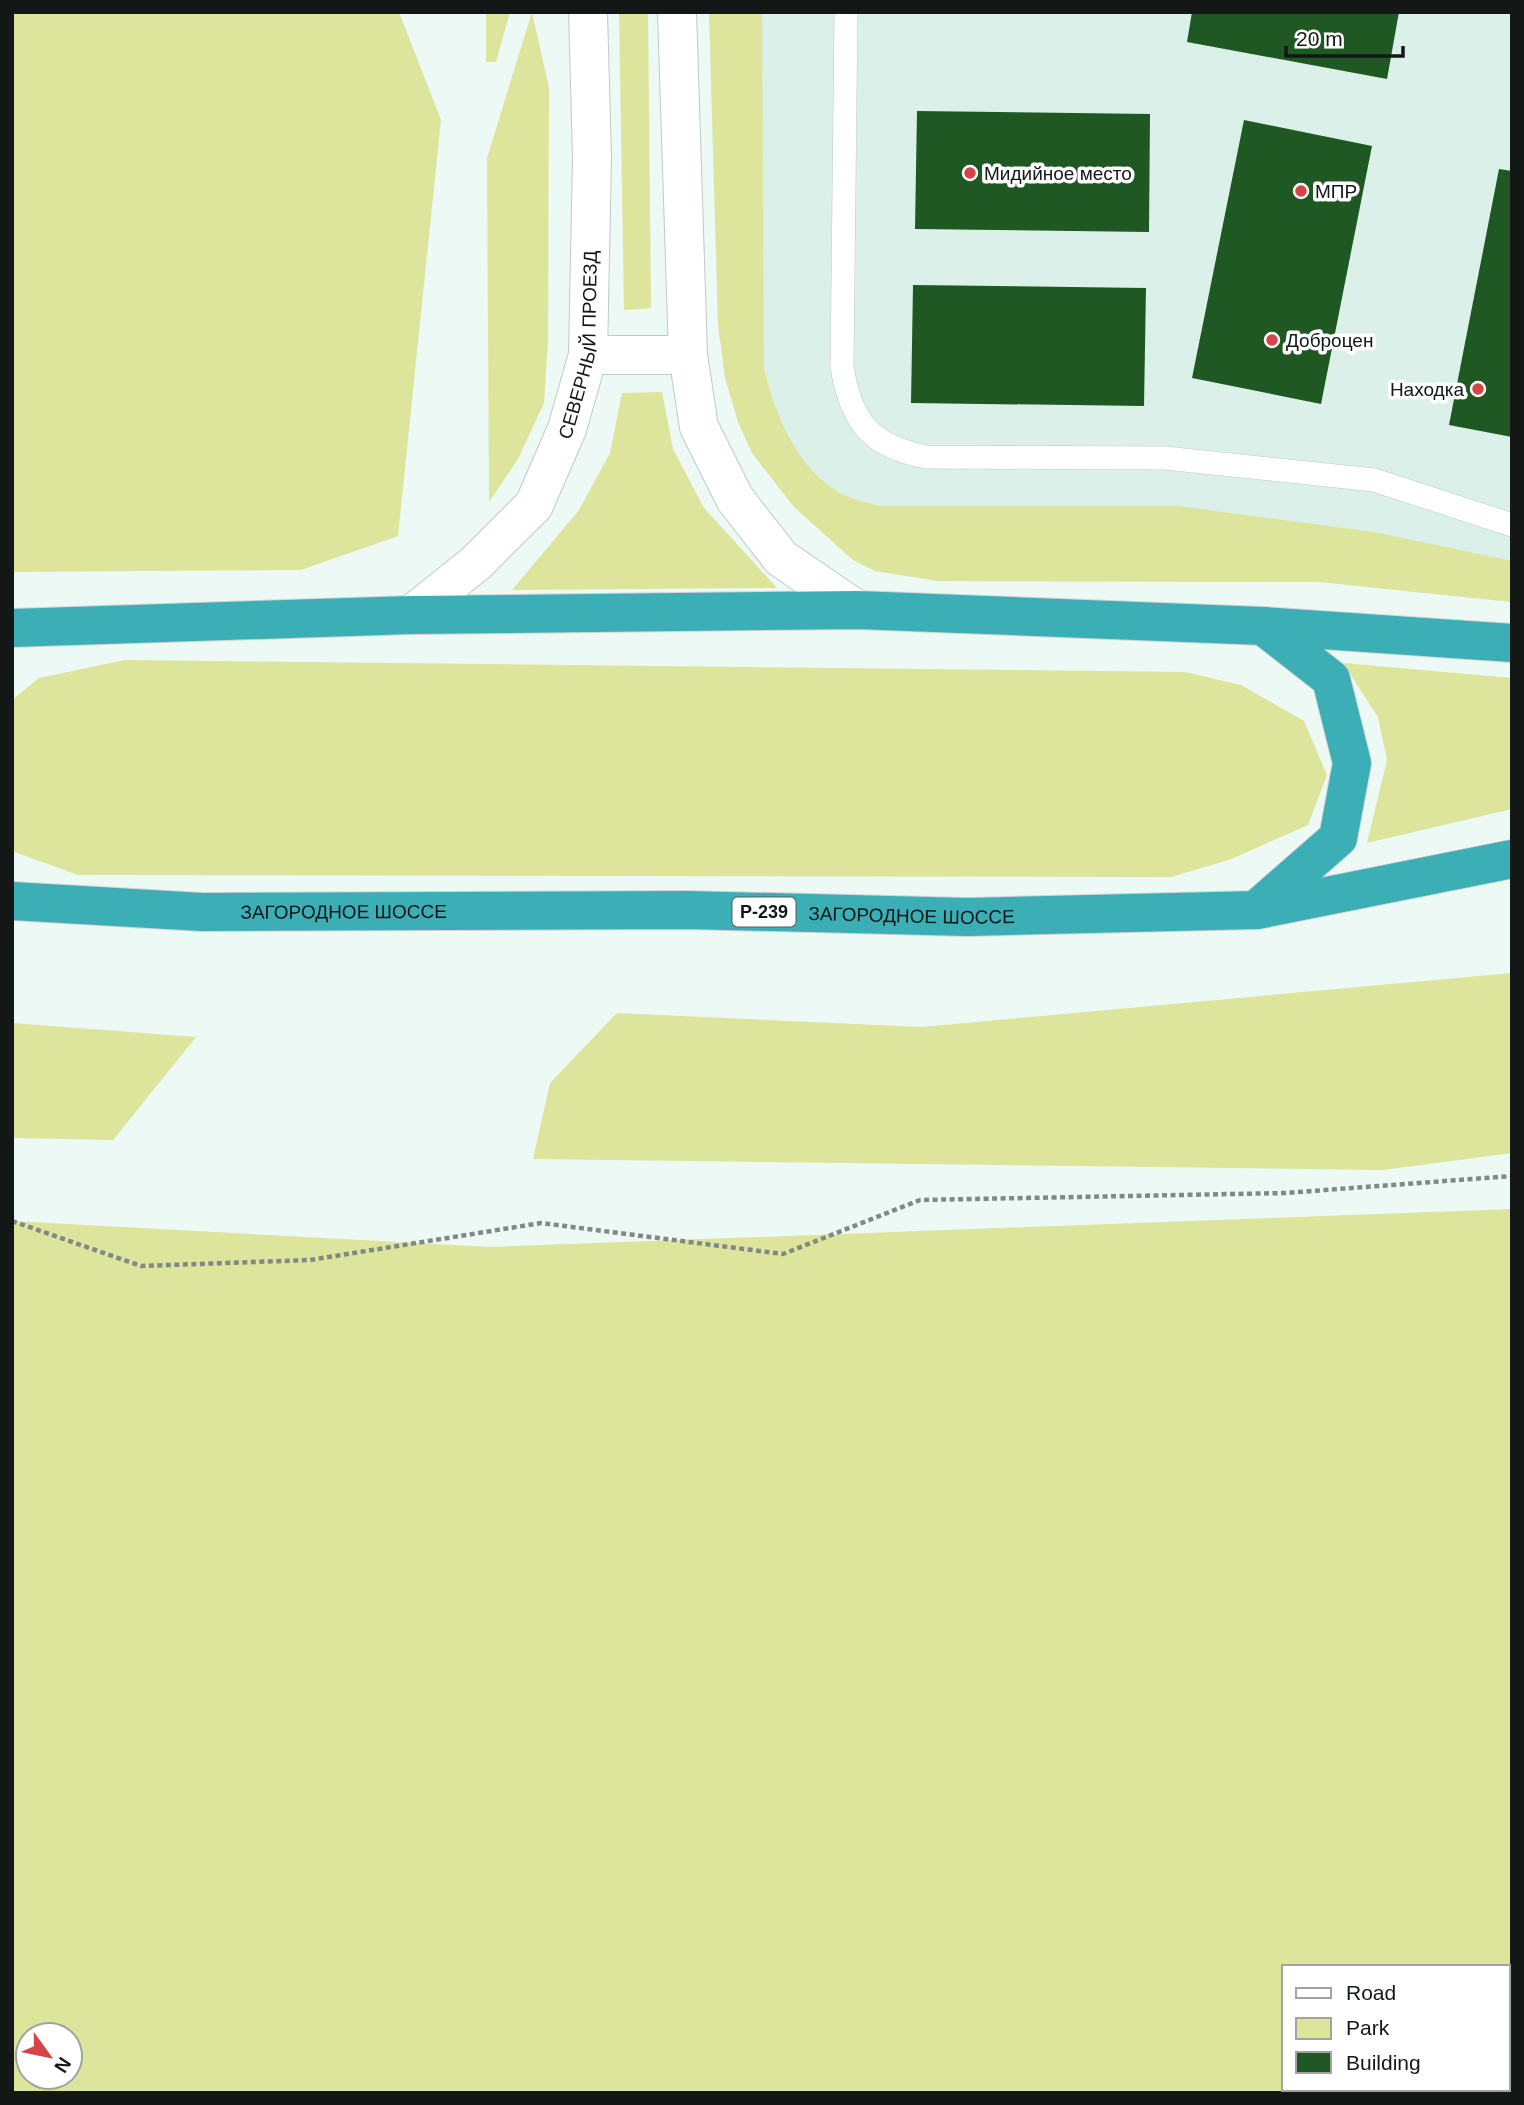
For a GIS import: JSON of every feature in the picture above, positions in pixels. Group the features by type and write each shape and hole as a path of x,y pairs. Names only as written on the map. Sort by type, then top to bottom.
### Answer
{"highway":[{"path":"12,652 31,628 411,615 857,610 1263,626 1512,643"},
{"path":"1257,910 1338,838 1352,763 1331,679 1263,626"},
{"name":"ЗАГОРОДНОЕ ШОССЕ","path":"12,901 202,912 687,910 968,917 1257,910 1512,859"}],"main road":[{"name":"СЕВЕРНЫЙ ПРОЕЗД","path":"411,615 476,563 534,505 568,429 589,355 592,157 588,12"},
{"path":"677,12 688,355 699,427 735,499 781,558 857,610"},
{"path":"589,355 688,355"}],"lane":[{"path":"846,12 842,367 847,395 856,416 870,432 887,444 927,457 1165,458 1374,480 1512,525"}],"path":[{"path":"12,1221 141,1266 310,1259 541,1223 783,1254 919,1200 1285,1193 1512,1176"}],"shaded area":[{"path":"709,12 1512,12 1512,602 1319,582 938,581 875,571 853,560 794,507 752,453 738,422 725,378 718,324"}],"green space":[{"path":"12,12 399,12 441,120 398,536 301,570 12,572"},
{"path":"486,12 510,12 496,62 486,62"},
{"path":"532,12 549,88 548,341 544,403 518,459 489,502 487,158"},
{"path":"619,12 648,12 651,308 624,310"},
{"path":"709,12 762,12 764,368 774,404 789,438 810,468 823,481 838,492 879,506 1178,506 1374,532 1512,561 1512,602 1319,582 938,581 875,571 853,560 794,507 752,453 738,422 725,378 718,324"},
{"path":"662,392 673,449 704,508 777,588 512,590 579,510 610,453 622,393"},
{"path":"125,660 1185,672 1241,685 1304,721 1327,775 1308,825 1229,860 1171,877 78,875 12,851 12,700 39,678"},
{"path":"1343,663 1512,678 1512,809 1367,843 1387,760 1378,717"},
{"path":"1512,973 1512,1153 1383,1170 533,1159 550,1083 617,1013 921,1027"},
{"path":"12,1023 196,1037 113,1140 12,1138"},
{"path":"1512,1209 1512,2093 12,2093 12,1221 490,1247"}],"building":[{"path":"1192,12 1399,12 1387,79 1187,42"},
{"path":"917,111 1150,114 1149,232 915,229"},
{"path":"1244,120 1372,146 1321,404 1192,378"},
{"path":"1499,169 1512,171 1512,437 1449,425"},
{"path":"913,285 1146,288 1144,406 911,403"}],"place":[{"name":"Мидийное место","path":"970,173"},
{"name":"МПР","path":"1301,191"},
{"name":"Доброцен","path":"1272,340"},
{"name":"Находка","path":"1478,389"}]}
